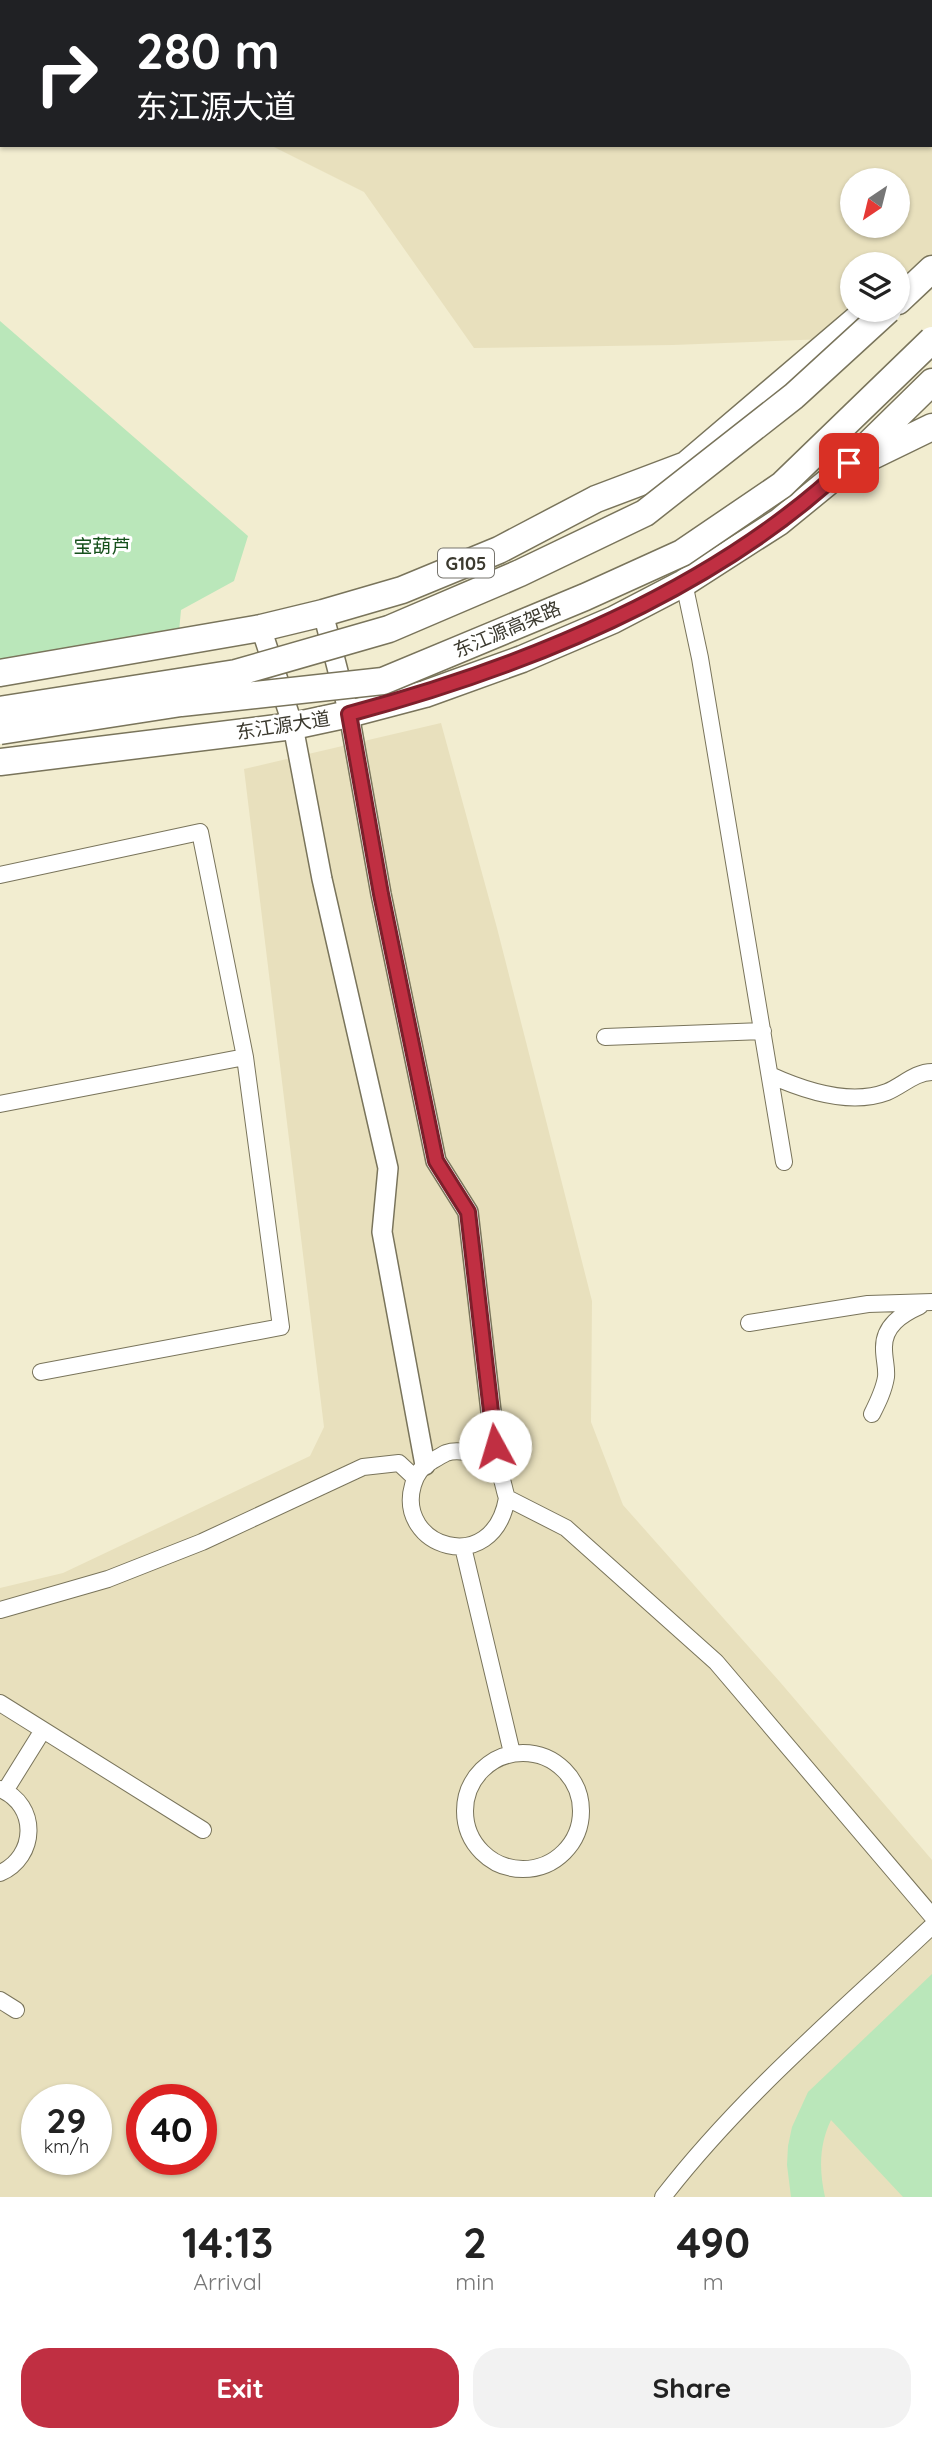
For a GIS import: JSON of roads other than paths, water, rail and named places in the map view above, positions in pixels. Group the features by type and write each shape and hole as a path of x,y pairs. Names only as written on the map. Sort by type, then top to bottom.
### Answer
{"highway":[{"path":"910,273 932,254"},
{"path":"910,290 932,269"},
{"name":"G105","path":"0,673 261,628 323,613 414,585 499,550 596,499 686,465 853,322"},
{"path":"0,710 236,673 389,629 520,573 645,513 793,396 875,322"},
{"name":"东江源高架路","path":"0,731 181,702 383,681 585,597 682,553 782,485 932,340"},
{"name":"东江源大道","path":"0,762 293,726 425,694 522,659 613,620 684,583 779,522 839,473 932,382"},
{"path":"839,473 932,427"},
{"path":"0,688 82,675 154,646"},
{"path":"0,749 80,737 228,734"}],"street":[{"path":"684,583 700,658 784,1162"},
{"path":"261,628 293,726 322,879 388,1168 382,1232 420,1471 411,1494 412,1511 419,1526 431,1538 446,1545 463,1547 481,1542 495,1531 504,1516 507,1498 498,1472 468,1212 436,1161 381,894 349,714 323,613"},
{"path":"0,664 117,646"},
{"path":"0,875 200,832 245,1056 281,1327 41,1372"},
{"path":"605,1037 763,1031"},
{"path":"0,1104 245,1056"},
{"path":"770,1075 810,1090 868,1098 890,1091 924,1072 932,1072"},
{"path":"749,1323 868,1304 930,1302"},
{"path":"872,1414 884,1389 886,1375 883,1346 889,1329 900,1314 930,1302"},
{"path":"420,1471 449,1452 477,1454 498,1472"},
{"path":"0,1611 108,1579 202,1542 363,1467 399,1463 420,1471"},
{"path":"507,1498 566,1528 716,1662 932,1916"},
{"path":"463,1547 512,1753"},
{"path":"0,1703 203,1830"},
{"path":"0,1873 23,1855 29,1835 26,1814 21,1805 3,1790 43,1730"},
{"path":"512,1753 544,1756 562,1768 575,1785 582,1805 579,1827 570,1846 554,1860 534,1868 512,1868 492,1860 476,1846 467,1826 465,1805 470,1784 492,1761 512,1753"},
{"path":"663,2197 791,2057 932,1926"},
{"path":"0,2000 16,2010"}],"park label":[{"name":"宝葫芦","path":"102,546"}]}
